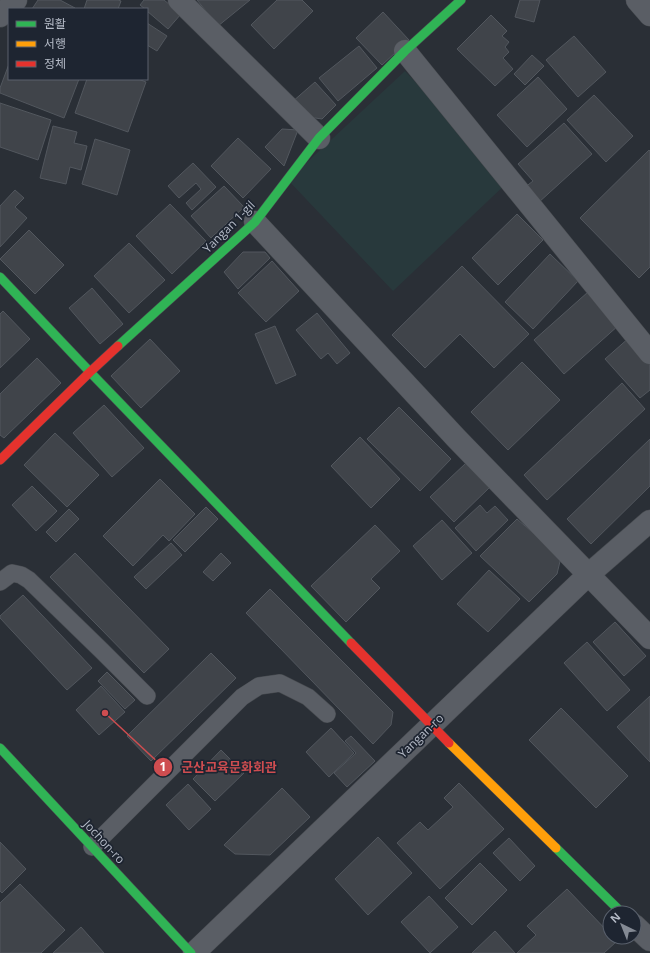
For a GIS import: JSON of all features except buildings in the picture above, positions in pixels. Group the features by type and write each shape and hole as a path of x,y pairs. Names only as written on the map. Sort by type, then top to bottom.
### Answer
{"street":[{"path":"0,16 16,0"},
{"path":"179,0 319,138"},
{"name":"Yangan 1-gil","path":"0,460 90,372 255,222 319,138 405,51 461,0"},
{"path":"637,0 650,15"},
{"path":"405,51 650,353"},
{"path":"255,222 457,439 650,638"},
{"path":"0,277 431,726 614,905"},
{"name":"Yangan-ro","path":"193,953 588,575 650,521"},
{"name":"Jochon-ro","path":"0,748 193,953"},
{"path":"642,932 650,940"}],"lane":[{"path":"0,582 12,573 21,575 29,580 147,696"},
{"path":"92,847 242,697 259,686 280,683 308,697 326,714"}],"shaded area":[{"path":"405,71 509,181 393,291 288,180"}],"traffic: fast":[{"path":"118,346 255,222 319,138 405,51 461,0"},
{"path":"0,277 351,643"},
{"path":"0,748 191,953"},
{"path":"556,848 614,905"}],"traffic: slow":[{"path":"449,743 556,848"}],"traffic: jam":[{"path":"0,460 118,346"},
{"path":"351,643 449,743"}],"place":[{"name":"군산교육문화회관","path":"105,713"}]}
